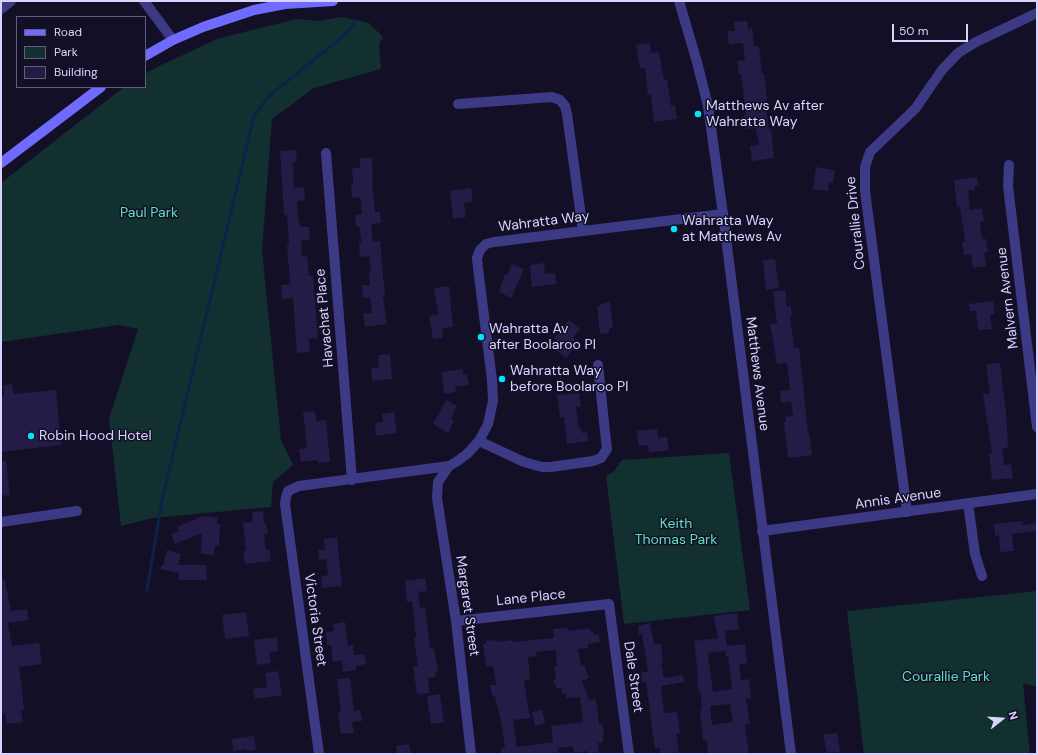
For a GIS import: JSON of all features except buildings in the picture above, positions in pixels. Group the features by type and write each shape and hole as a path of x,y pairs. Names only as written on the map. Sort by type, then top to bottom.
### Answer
{"main road":[{"path":"146,55 173,40 203,27 254,10 285,4 333,1"},
{"path":"1,163 100,88"}],"street":[{"path":"1,9 11,1"},
{"path":"144,1 173,40"},
{"name":"Matthews Avenue","path":"679,1 708,106 791,754"},
{"name":"Courallie Drive","path":"907,512 865,191 865,167 870,152 915,109 942,70 958,53 976,42 1037,13"},
{"path":"458,104 552,97 560,100 565,106 567,114 583,231"},
{"name":"Havachat Place","path":"326,153 352,480"},
{"name":"Malvern Avenue","path":"1009,165 1008,186 1037,427"},
{"name":"Wahratta Way","path":"288,491 299,486 449,466 466,454 479,441 488,424 493,401 492,380 477,258 480,250 486,244 723,214"},
{"path":"479,441 524,462 542,467 593,461 601,458 606,448 606,441 598,366"},
{"name":"Margaret Street","path":"449,466 438,482 437,489 456,621 471,754"},
{"name":"Victoria Street","path":"288,491 285,504 319,754"},
{"name":"Annis Avenue","path":"762,531 1037,494"},
{"path":"968,503 975,554 982,576"},
{"path":"1,522 77,512"},
{"name":"Lane Place","path":"456,621 609,604"},
{"name":"Dale Street","path":"609,604 629,754"}],"green space":[{"name":"Paul Park","path":"342,17 369,23 383,37 379,45 381,69 314,88 272,119 262,250 281,440 293,465 273,482 271,507 153,518 121,526 109,419 138,329 119,325 1,342 1,183 123,88 146,88 146,73 155,68 217,39 297,19 318,21"},
{"name":"Keith Thomas Park","path":"729,453 750,610 624,624 606,476 614,471 622,460"},
{"name":"Courallie Park","path":"1037,591 1037,687 1023,683 1030,754 864,754 847,611"}],"waterway":[{"path":"147,590 162,500 254,116 269,96 347,33 355,22"}],"place":[{"name":"Matthews Av after Wahratta Way","path":"698,114"},
{"name":"Wahratta Way at Matthews Av","path":"674,229"},
{"name":"Wahratta Av after Boolaroo Pl","path":"481,337"},
{"name":"Wahratta Way before Boolaroo Pl","path":"502,379"},
{"name":"Robin Hood Hotel","path":"31,436"}]}
